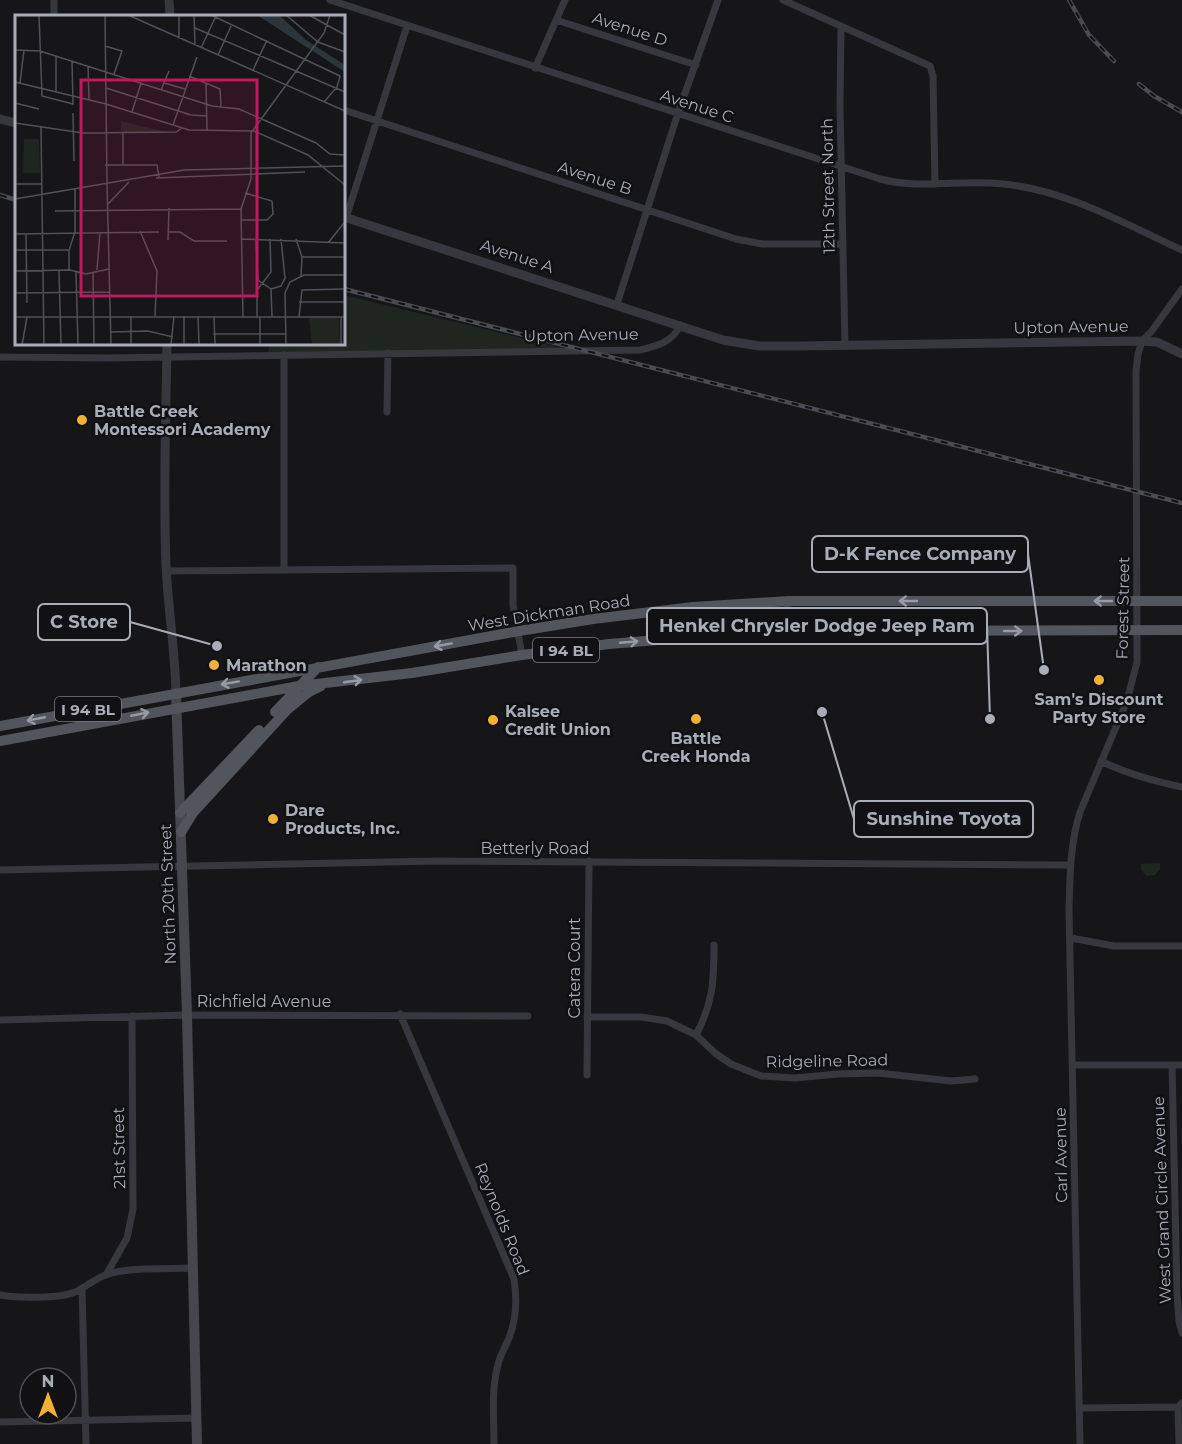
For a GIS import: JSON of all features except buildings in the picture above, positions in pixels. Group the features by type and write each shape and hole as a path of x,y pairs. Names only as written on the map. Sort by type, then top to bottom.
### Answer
{"main road":[{"name":"West Dickman Road","path":"0,726 519,631 593,619 682,609 788,601 1182,601"},
{"name":"I 94 BL","path":"0,741 299,686 412,673 609,644 708,636 787,633 1182,630"},
{"path":"180,813 318,667"},
{"path":"181,832 193,813 287,710 309,692 327,683"},
{"name":"North 20th Street","path":"176,693 187,1015 196,1444"}],"street":[{"path":"169,0 170,15"},
{"name":"Avenue C","path":"330,0 896,183 986,182 1062,196 1182,250"},
{"path":"535,68 565,0"},
{"path":"616,304 678,113 718,0"},
{"path":"783,0 924,62 933,70 935,184"},
{"name":"Avenue D","path":"556,20 696,65"},
{"path":"345,217 407,26"},
{"name":"12th Street North","path":"841,26 840,106 845,346"},
{"name":"Avenue B","path":"345,110 736,239 762,244 843,244"},
{"path":"0,119 15,123"},
{"name":"Avenue A","path":"345,217 680,325"},
{"path":"1142,341 1182,289"},
{"name":"Upton Avenue","path":"0,357 167,357 640,350 670,339 677,333 680,325 723,340 759,345 845,346 1142,341 1157,342 1182,354"},
{"name":"Forest Street","path":"1070,865 1074,831 1132,687 1137,662 1136,371 1142,341"},
{"name":"North 20th Street","path":"167,345 165,477 167,571 176,693"},
{"path":"387,412 388,353"},
{"path":"284,355 284,570"},
{"path":"167,571 513,568 513,604 522,655"},
{"path":"787,633 788,601"},
{"path":"1101,760 1129,774 1182,787"},
{"name":"Betterly Road","path":"0,870 436,861 1070,865"},
{"name":"Catera Court","path":"587,1075 589,861"},
{"name":"Carl Avenue","path":"1070,865 1080,1444"},
{"path":"1071,938 1114,946 1182,946"},
{"path":"696,1035 711,1002 714,984 714,945"},
{"name":"Reynolds Road","path":"400,1014 510,1266 514,1280 517,1296 515,1316 498,1363 495,1380 494,1444"},
{"name":"Richfield Avenue","path":"0,1020 187,1015 528,1016"},
{"name":"21st Street","path":"106,1275 127,1238 133,1209 132,1016"},
{"name":"Ridgeline Road","path":"588,1017 654,1018 682,1027 696,1035 731,1064 761,1076 795,1078 878,1072 951,1081 975,1079"},
{"path":"1072,1065 1182,1065"},
{"name":"West Grand Circle Avenue","path":"1172,1065 1177,1293 1182,1333"},
{"path":"0,1294 60,1295 72,1293 106,1275 138,1270 192,1268"},
{"path":"82,1288 86,1444"},
{"path":"1079,1408 1180,1405 1179,1444"},
{"path":"0,1422 196,1418"}],"shaded area":[{"path":"345,295 571,350 268,354 269,345 345,345"},
{"path":"1160,863 1160,869 1155,875 1146,876 1141,870 1141,864"}],"railway":[{"path":"1069,0 1089,35 1114,61"},
{"path":"1139,84 1154,96 1182,112"},
{"path":"0,195 15,200"},
{"path":"345,289 1182,503"}],"place":[{"name":"Battle Creek Montessori Academy","path":"82,420"},
{"name":"C Store","path":"217,646"},
{"name":"Marathon","path":"214,665"},
{"name":"D-K Fence Company","path":"1044,670"},
{"name":"Sam's Discount Party Store","path":"1099,680"},
{"name":"Sunshine Toyota","path":"822,712"},
{"name":"Battle Creek Honda","path":"696,719"},
{"name":"Henkel Chrysler Dodge Jeep Ram","path":"990,719"},
{"name":"Kalsee Credit Union","path":"493,720"},
{"name":"Dare Products, Inc.","path":"273,819"}]}
